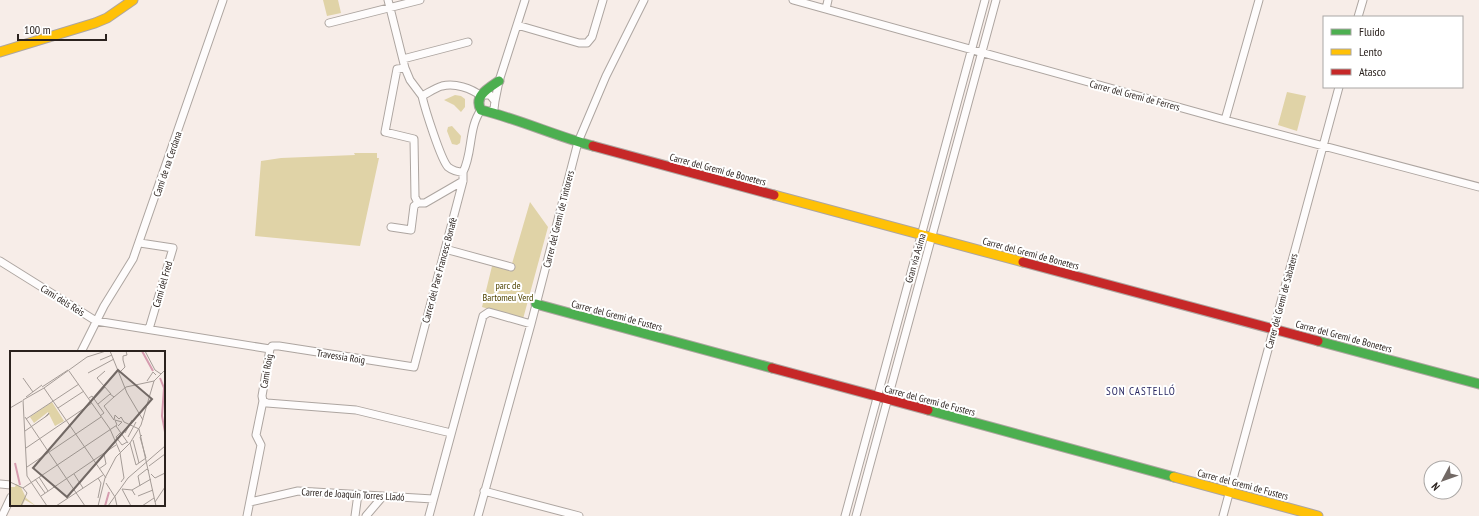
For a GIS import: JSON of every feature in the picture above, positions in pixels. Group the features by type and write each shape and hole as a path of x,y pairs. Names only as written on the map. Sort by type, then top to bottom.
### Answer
{"street":[{"path":"0,52 95,23 107,18 133,0"},
{"name":"Camí de na Cerdana","path":"96,321 130,266 140,243 223,0"},
{"path":"388,0 405,68 410,80 422,96 427,117 447,166 456,172 462,172 468,163 474,125 478,115 485,111 494,109 499,81 525,0"},
{"path":"329,23 420,0"},
{"path":"517,25 579,43 587,43 592,37 603,0"},
{"name":"Carrer del Gremi de Tintorers","path":"478,516 531,324 578,142 606,76 644,0"},
{"name":"Carrer del Gremi de Ferrers","path":"792,0 1225,120 1479,187"},
{"path":"826,9 828,0"},
{"name":"Gran via Asima","path":"845,516 985,0"},
{"name":"Gran via Asima","path":"856,516 996,0"},
{"path":"1225,120 1259,0"},
{"path":"1358,16 1363,0"},
{"path":"402,58 468,42"},
{"path":"405,68 397,69 385,132 414,139 415,197 418,204"},
{"path":"499,81 488,89 482,96 478,105 485,111 502,115"},
{"path":"422,96 442,86 456,86 471,90 482,96 490,95 496,102 502,115"},
{"name":"Carrer del Gremi de Sabaters","path":"1224,516 1340,88"},
{"name":"Carrer del Gremi de Boneters","path":"502,115 565,139 922,236 1274,328 1479,384"},
{"name":"Carrer del Pare Francesc Bonafè","path":"414,367 463,181 462,172"},
{"path":"391,227 411,230 414,206 426,203 463,181"},
{"name":"Camí del Fred","path":"140,243 173,248 149,329"},
{"path":"445,249 511,267"},
{"name":"Camí dels Reis","path":"0,261 96,321 81,351"},
{"name":"Carrer del Gremi de Fusters","path":"536,304 1318,516"},
{"path":"429,516 483,316 489,312 531,324"},
{"name":"Camí Roig","path":"96,321 270,349 262,396 263,401 267,403 356,410 451,433"},
{"name":"Travessia Roig","path":"270,349 272,346 279,346 414,367"},
{"path":"247,516 261,445 256,435 263,401"},
{"path":"0,484 10,485"},
{"name":"Carrer de Joaquín Torres Lladó","path":"250,502 298,490 433,499"},
{"path":"484,491 579,516"},
{"path":"355,516 358,494"},
{"path":"366,516 383,496"},
{"path":"2,516 10,499"}],"green space":[{"path":"323,0 338,0 341,13 327,16"},
{"path":"1287,92 1306,96 1297,131 1278,125"},
{"path":"455,95 461,96 465,99 465,107 461,112 454,105 444,100"},
{"path":"452,126 461,136 460,143 457,145 452,144 447,131 448,127"},
{"path":"354,153 377,153 377,158 379,158 360,246 255,236 261,161 281,158 355,155"},
{"name":"parc de Bartomeu Verd","path":"530,202 548,227 523,319 482,307 493,262 511,267"}],"traffic: fast":[{"path":"499,81 483,93 479,101 481,110 593,146"},
{"path":"536,304 772,368"},
{"path":"1318,341 1479,384"},
{"path":"928,410 1174,477"}],"traffic: slow":[{"path":"0,52 95,23 107,18 133,0"},
{"path":"774,195 1023,262"},
{"path":"1174,477 1318,516"}],"traffic: jam":[{"path":"593,146 774,195"},
{"path":"1023,262 1318,341"},
{"path":"772,368 928,410"}],"district":[{"name":"SON CASTELLÓ","path":"1141,391"}]}
